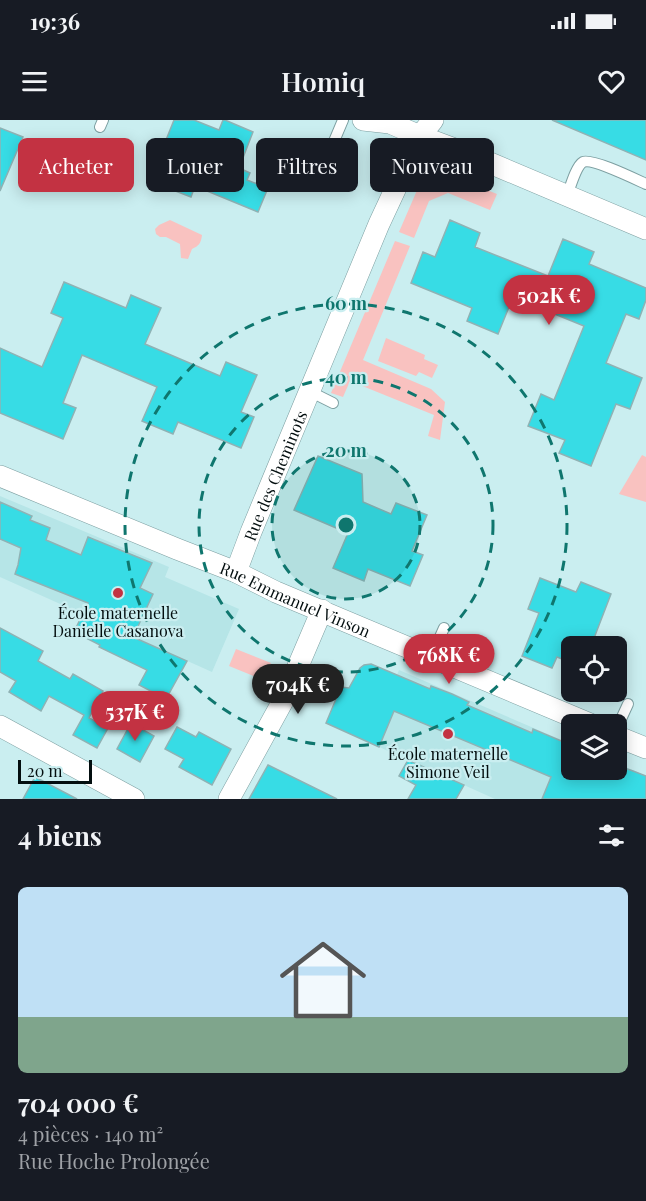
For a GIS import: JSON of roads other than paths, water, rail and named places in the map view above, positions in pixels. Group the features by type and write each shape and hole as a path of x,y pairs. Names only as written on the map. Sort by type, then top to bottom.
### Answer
{"street":[{"path":"363,120 390,123 646,230"},
{"name":"Rue des Cheminots","path":"236,572 379,224 420,136 434,120"},
{"name":"Rue Emmanuel Vinson","path":"0,476 236,572 276,592 566,714"},
{"path":"229,799 284,699 322,610"},
{"path":"0,726 134,799"},
{"path":"627,740 646,748"}],"lane":[{"path":"335,138 343,120"},
{"path":"567,196 578,168 587,161 646,184"},
{"path":"309,392 333,403"},
{"path":"431,657 444,628"},
{"path":"623,714 628,704"}],"place":[{"name":"École maternelle Danielle Casanova","path":"118,593"},
{"name":"École maternelle Simone Veil","path":"448,734"}]}
